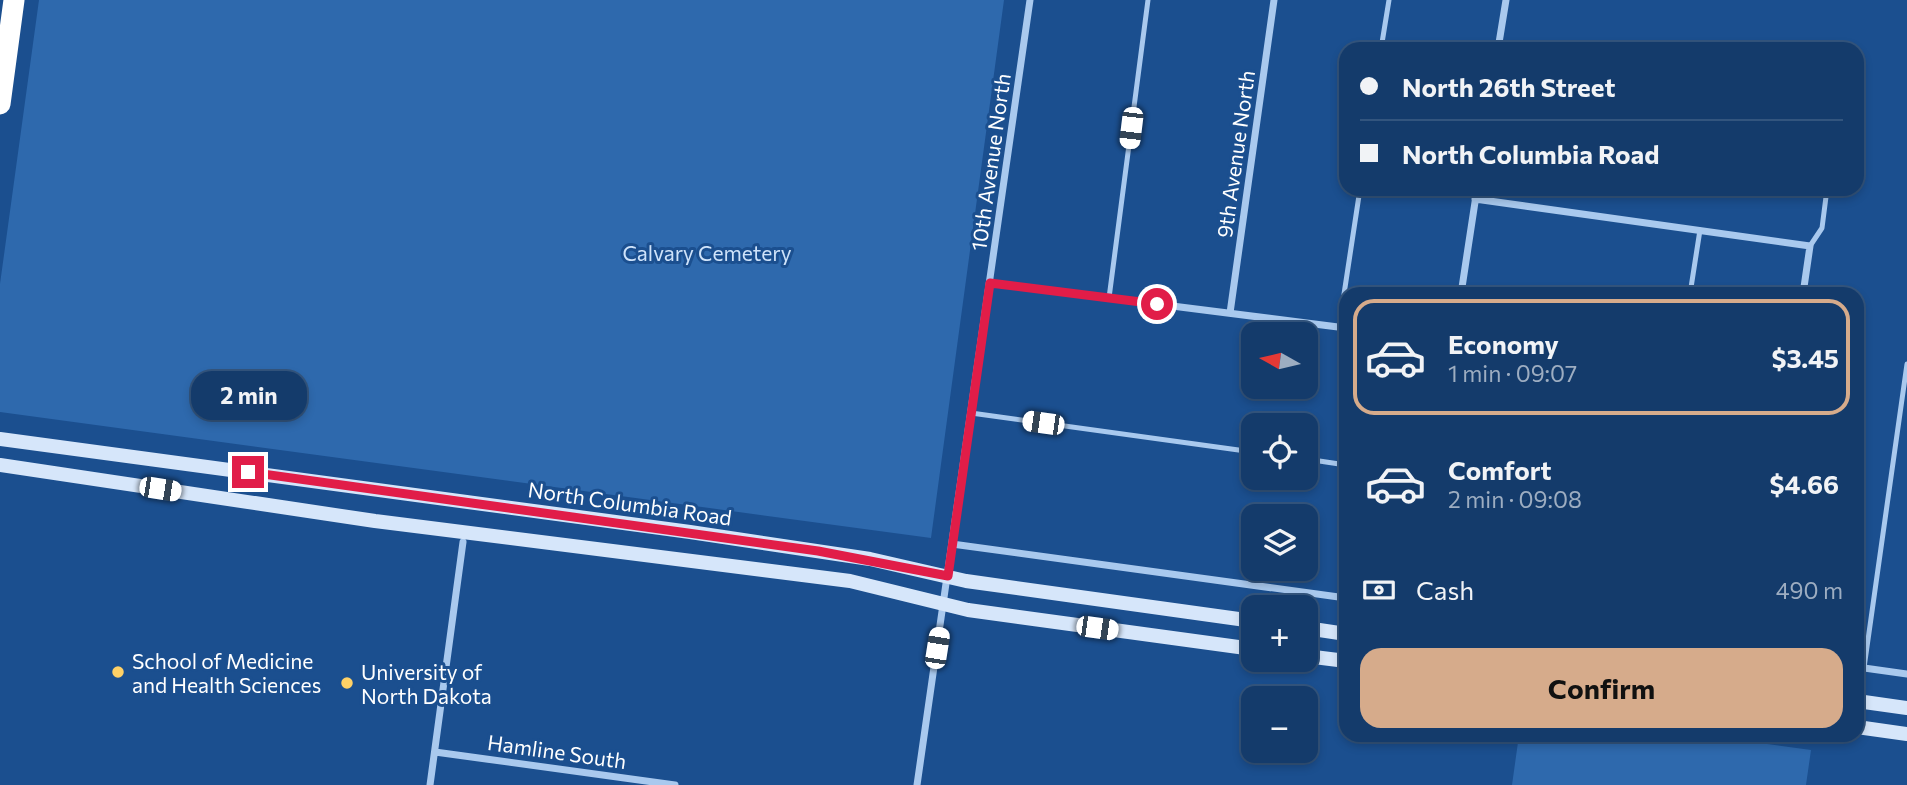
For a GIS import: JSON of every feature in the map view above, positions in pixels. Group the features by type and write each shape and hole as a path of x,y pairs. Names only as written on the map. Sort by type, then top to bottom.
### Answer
{"highway":[{"path":"0,104 14,0"}],"main road":[{"name":"North Columbia Road","path":"0,439 690,532 870,559 948,576 1241,619"},
{"path":"0,465 375,521 850,581 943,605 1241,647"},
{"path":"1318,630 1339,633"},
{"path":"1318,658 1339,660"},
{"path":"1864,702 1907,708"},
{"path":"1864,728 1907,734"}],"street":[{"name":"10th Avenue North","path":"916,785 1030,0"},
{"name":"9th Avenue North","path":"1230,313 1274,0"},
{"path":"1499,42 1506,0"},
{"path":"1462,287 1476,196"},
{"path":"1475,199 1810,246 1804,287"},
{"path":"990,283 1339,328"},
{"path":"430,785 463,542"},
{"path":"952,544 1339,597"},
{"path":"1864,667 1907,674"},
{"name":"Hamline South","path":"435,752 675,785"}],"lane":[{"path":"1109,298 1148,0"},
{"path":"1382,42 1389,0"},
{"path":"1347,287 1359,196"},
{"path":"1810,246 1822,228 1827,196"},
{"path":"1691,287 1700,230"},
{"path":"1864,647 1907,365"},
{"path":"971,413 1241,450"},
{"path":"1318,461 1339,464"}],"green space":[{"name":"Calvary Cemetery","path":"39,0 1004,0 931,538 0,412 0,284"},
{"path":"1518,742 1753,742 1811,750 1806,785 1512,785"}],"place":[{"name":"School of Medicine and Health Sciences","path":"118,672"},
{"name":"University of North Dakota","path":"347,683"}],"route":[{"path":"248,472 818,551 948,576 990,283 1157,304"}]}
